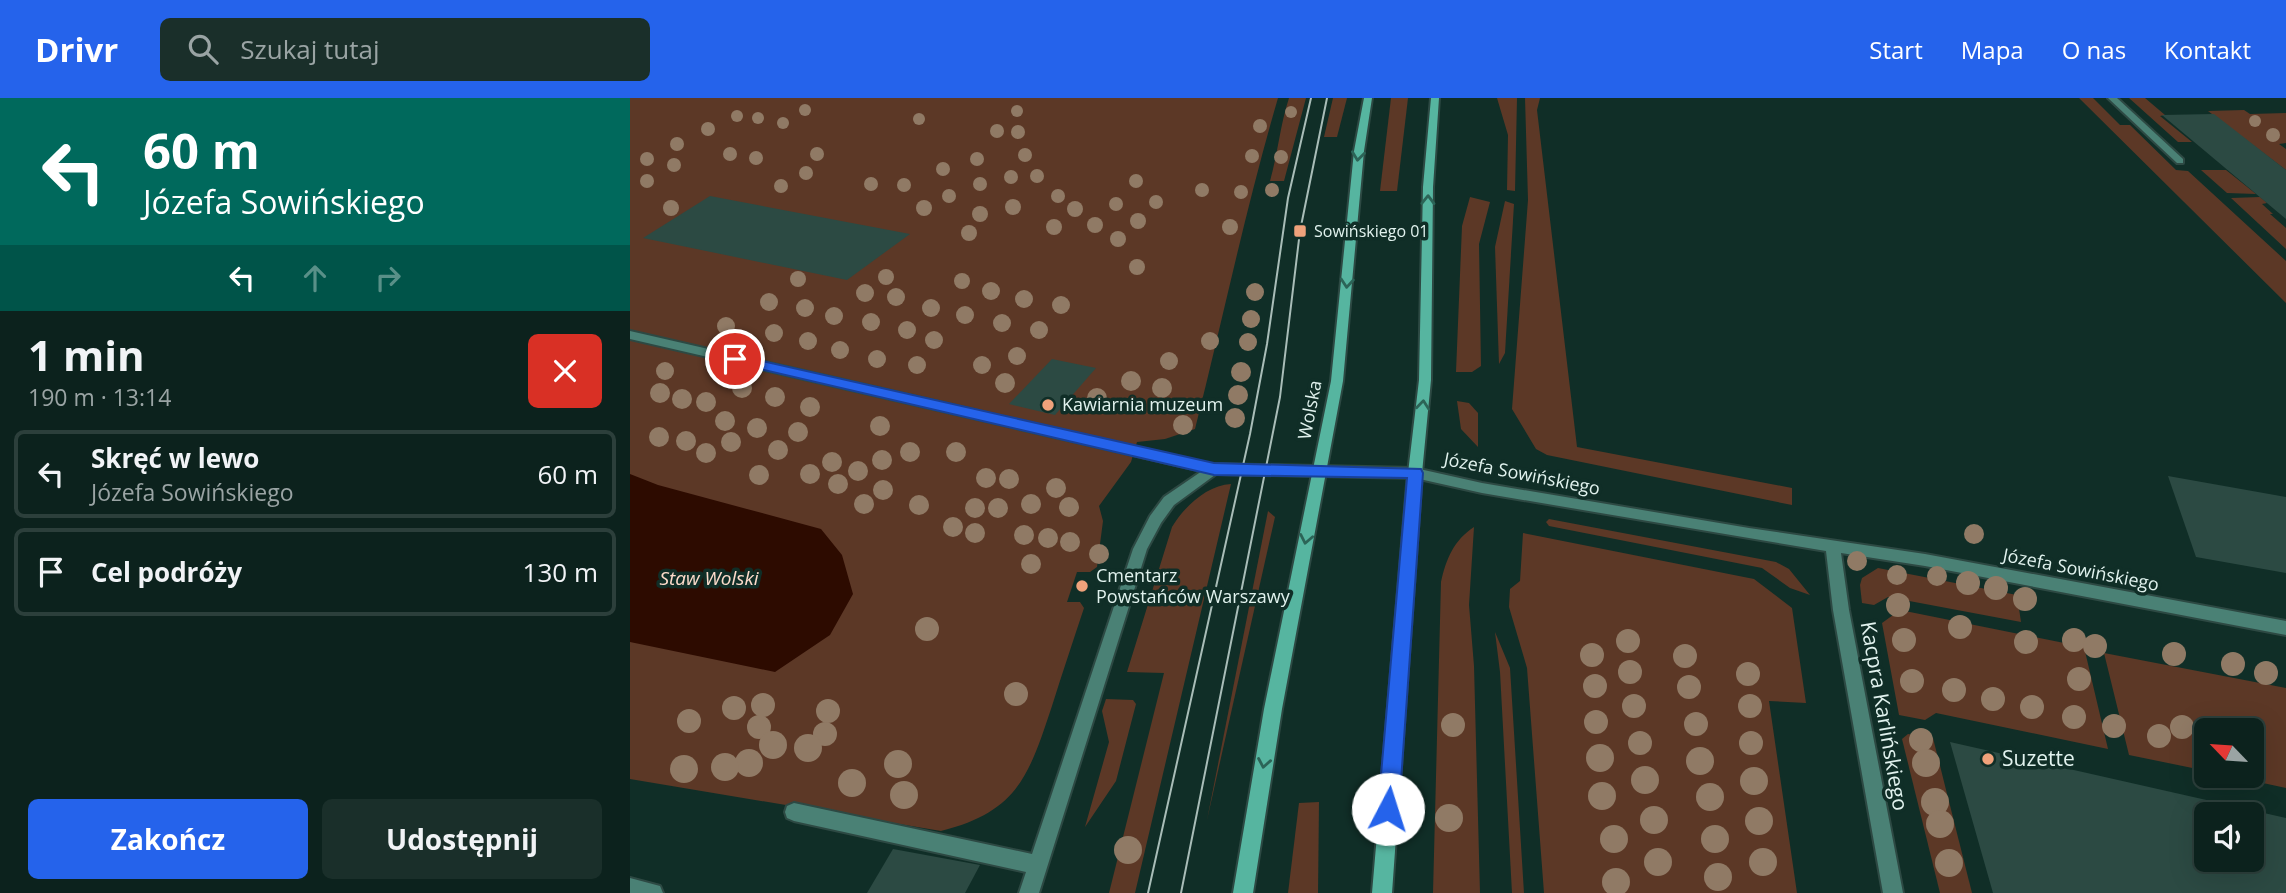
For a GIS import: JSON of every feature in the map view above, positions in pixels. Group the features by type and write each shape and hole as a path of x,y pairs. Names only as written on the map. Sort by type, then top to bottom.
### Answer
{"main road":[{"name":"Wolska","path":"1243,893 1271,722 1338,382 1359,151 1368,98"},
{"path":"1382,893 1415,473 1425,380 1428,187 1435,98"}],"street":[{"path":"2112,98 2180,161"},
{"name":"Józefa Sowińskiego","path":"630,335 1214,469 1415,473 1539,498 1925,560 2286,628"},
{"path":"1029,893 1140,549 1155,520 1170,501 1214,469"},
{"name":"Kacpra Karlińskiego","path":"1833,546 1841,610 1893,893"},
{"path":"794,812 1038,866"},
{"path":"630,888 653,893"}],"shaded area":[{"path":"630,98 1278,98 1195,429 1165,439 1137,442 1131,462 1099,506 1103,521 1097,567 1090,572 1077,572 1067,602 1080,602 1084,608 1044,730 1027,771 1017,787 988,813 941,831 630,779"},
{"path":"1289,98 1306,98 1284,181 1270,181 1283,118"},
{"path":"1333,98 1347,98 1337,137 1324,137"},
{"path":"1391,98 1408,98 1397,191 1380,191"},
{"path":"1497,98 1517,98 1515,191 1507,190 1508,135"},
{"path":"1525,98 1540,98 1537,110 1577,447 1792,488 1792,505 1547,455 1536,449 1512,409 1528,200"},
{"path":"2079,98 2093,98 2120,125 2130,125 2176,170 2188,171 2286,261 2286,303"},
{"path":"2129,98 2145,98 2165,115 2160,116 2192,142 2178,142"},
{"path":"2244,110 2250,114 2286,113 2286,143 2279,144 2286,149 2286,170 2208,111"},
{"path":"2201,170 2226,170 2256,194 2227,193"},
{"path":"1470,197 1490,202 1479,244 1481,366 1472,372 1456,372 1462,226"},
{"path":"2260,197 2267,203 2262,204 2273,214 2270,214 2286,228 2286,249 2231,198"},
{"path":"1505,201 1514,204 1505,353 1499,364 1495,247"},
{"path":"1457,401 1469,403 1478,413 1478,447 1461,429"},
{"path":"1231,484 1135,893 1109,893 1164,673 1127,672 1172,527 1197,498 1213,488"},
{"path":"1268,511 1275,517 1207,820"},
{"path":"1549,519 1776,562 1789,569 1810,595 1790,588 1762,568 1549,526 1546,522"},
{"path":"1474,527 1469,605 1474,666 1480,893 1433,893 1441,582 1452,551 1461,538"},
{"path":"1523,533 1754,579 1792,608 1806,703 1769,701 1797,893 1544,893 1527,668 1509,607 1510,589 1520,581"},
{"path":"1878,568 2017,595 2021,622 1888,597 1874,605 1862,603 1862,578"},
{"path":"1900,610 2084,647 2108,749 1936,713 1925,720 1899,715 1882,623"},
{"path":"1495,632 1510,668 1524,893 1512,893 1500,672"},
{"path":"2104,653 2286,688 2286,788 2264,783 2264,718 2194,718 2194,768 2129,755"},
{"path":"1106,699 1133,700 1136,704 1116,781 1085,827 1109,742 1102,711"},
{"path":"1908,734 1933,738 1972,893 1940,893 1902,739"},
{"path":"1319,802 1318,893 1288,893 1299,803"}],"water":[{"name":"Staw Wolski","path":"630,474 658,485 821,529 842,555 853,594 830,635 775,672 630,642"}],"building":[{"path":"2214,114 2286,170 2286,219 2162,115"},
{"path":"710,196 910,234 847,280 643,238"},
{"path":"1052,359 1096,368 1055,415 1009,404"},
{"path":"2168,476 2286,497 2286,573 2196,557"},
{"path":"1950,742 2215,802 2194,802 2194,872 2264,872 2264,813 2286,818 2286,893 1993,893"},
{"path":"893,849 980,865 965,893 867,893"}],"tram line":[{"path":"1148,893 1250,434 1267,344 1288,198 1311,98"},
{"path":"1181,893 1280,397 1300,231 1327,98"}],"place":[{"name":"Sowińskiego 01","path":"1300,231"},
{"name":"Kawiarnia muzeum","path":"1048,405"},
{"name":"Cmentarz Powstańców Warszawy","path":"1082,586"},
{"name":"Suzette","path":"1988,759"}],"route":[{"path":"735,359 1214,469 1415,473 1388,809"}]}
